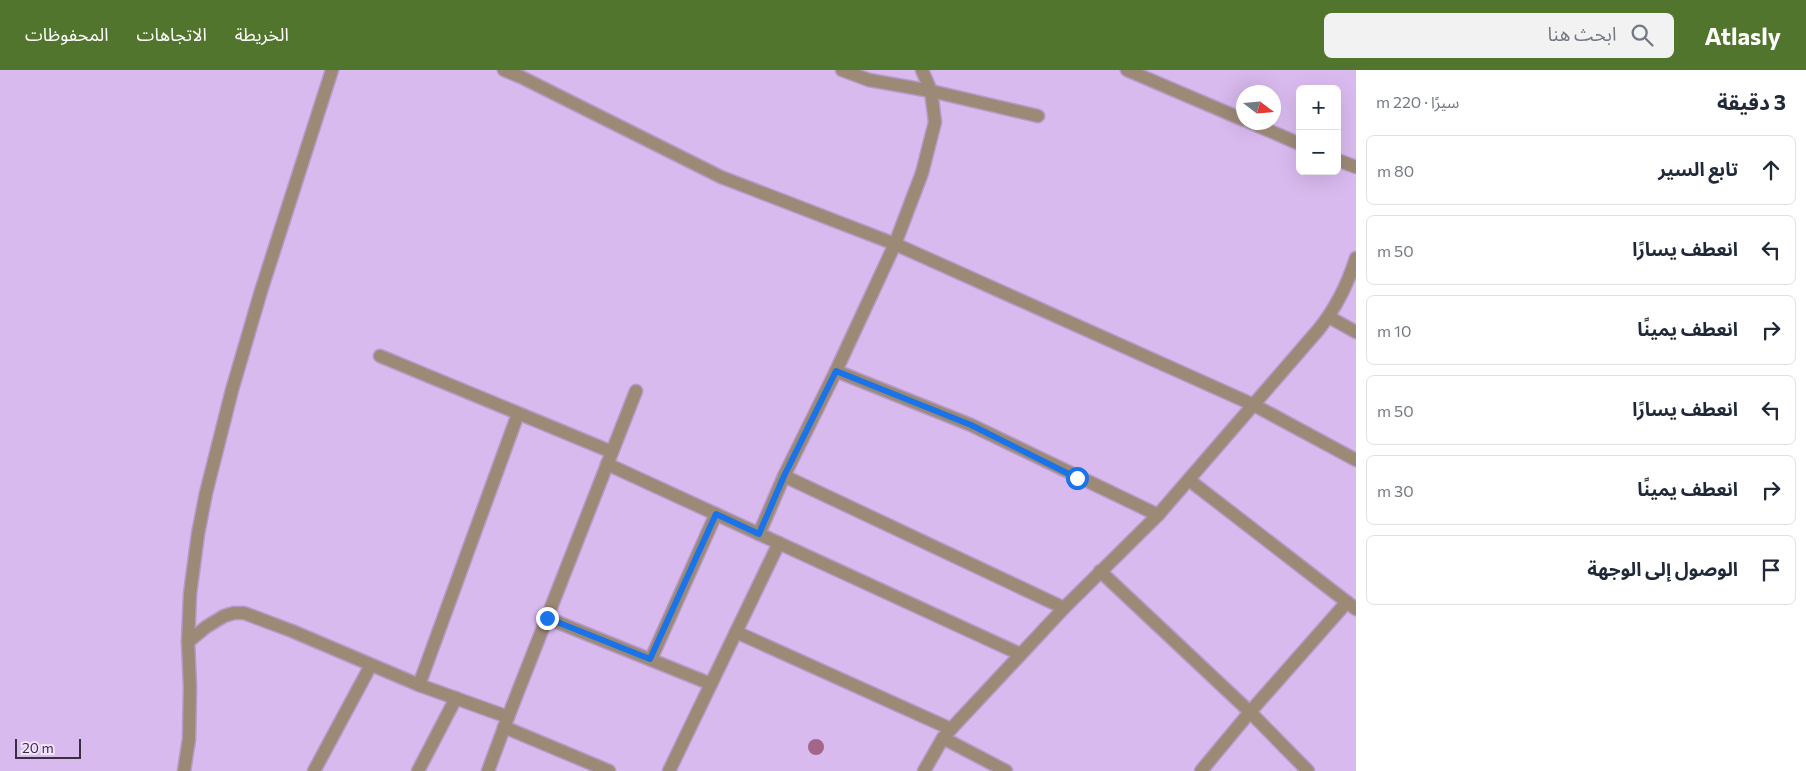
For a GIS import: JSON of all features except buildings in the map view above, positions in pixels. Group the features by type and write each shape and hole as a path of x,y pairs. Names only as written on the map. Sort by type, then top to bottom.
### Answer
{"street":[{"path":"184,771 189,739 190,687 188,642 192,585 198,534 206,493 232,390 332,70"},
{"path":"504,70 521,76 637,133 721,177 895,244 1254,405 1356,460"},
{"path":"842,70 869,80 931,91 1038,116"},
{"path":"759,534 784,476 836,371 895,244 922,173 935,122 931,91 922,70"},
{"path":"1127,70 1236,117"},
{"path":"1268,130 1296,142"},
{"path":"1341,162 1356,168"},
{"path":"924,771 947,733 1064,608 1158,515 1329,317 1356,258"},
{"path":"1329,317 1356,332"},
{"path":"380,356 518,414 609,458 716,514 1020,654"},
{"path":"836,371 971,425 1158,515"},
{"path":"488,771 636,391"},
{"path":"420,685 518,414"},
{"path":"784,476 1064,608"},
{"path":"1189,480 1351,605 1250,712 1202,771"},
{"path":"650,659 716,514"},
{"path":"669,771 779,543"},
{"path":"1100,571 1250,712 1308,771"},
{"path":"188,642 206,627 224,616 244,613 456,698 609,771"},
{"path":"547,618 711,684"},
{"path":"736,632 947,733 1006,771"},
{"path":"314,771 371,665"},
{"path":"418,771 456,698"}],"route":[{"path":"547,618 650,659 716,514 759,534 784,476 836,371 971,425 1077,478"}]}
